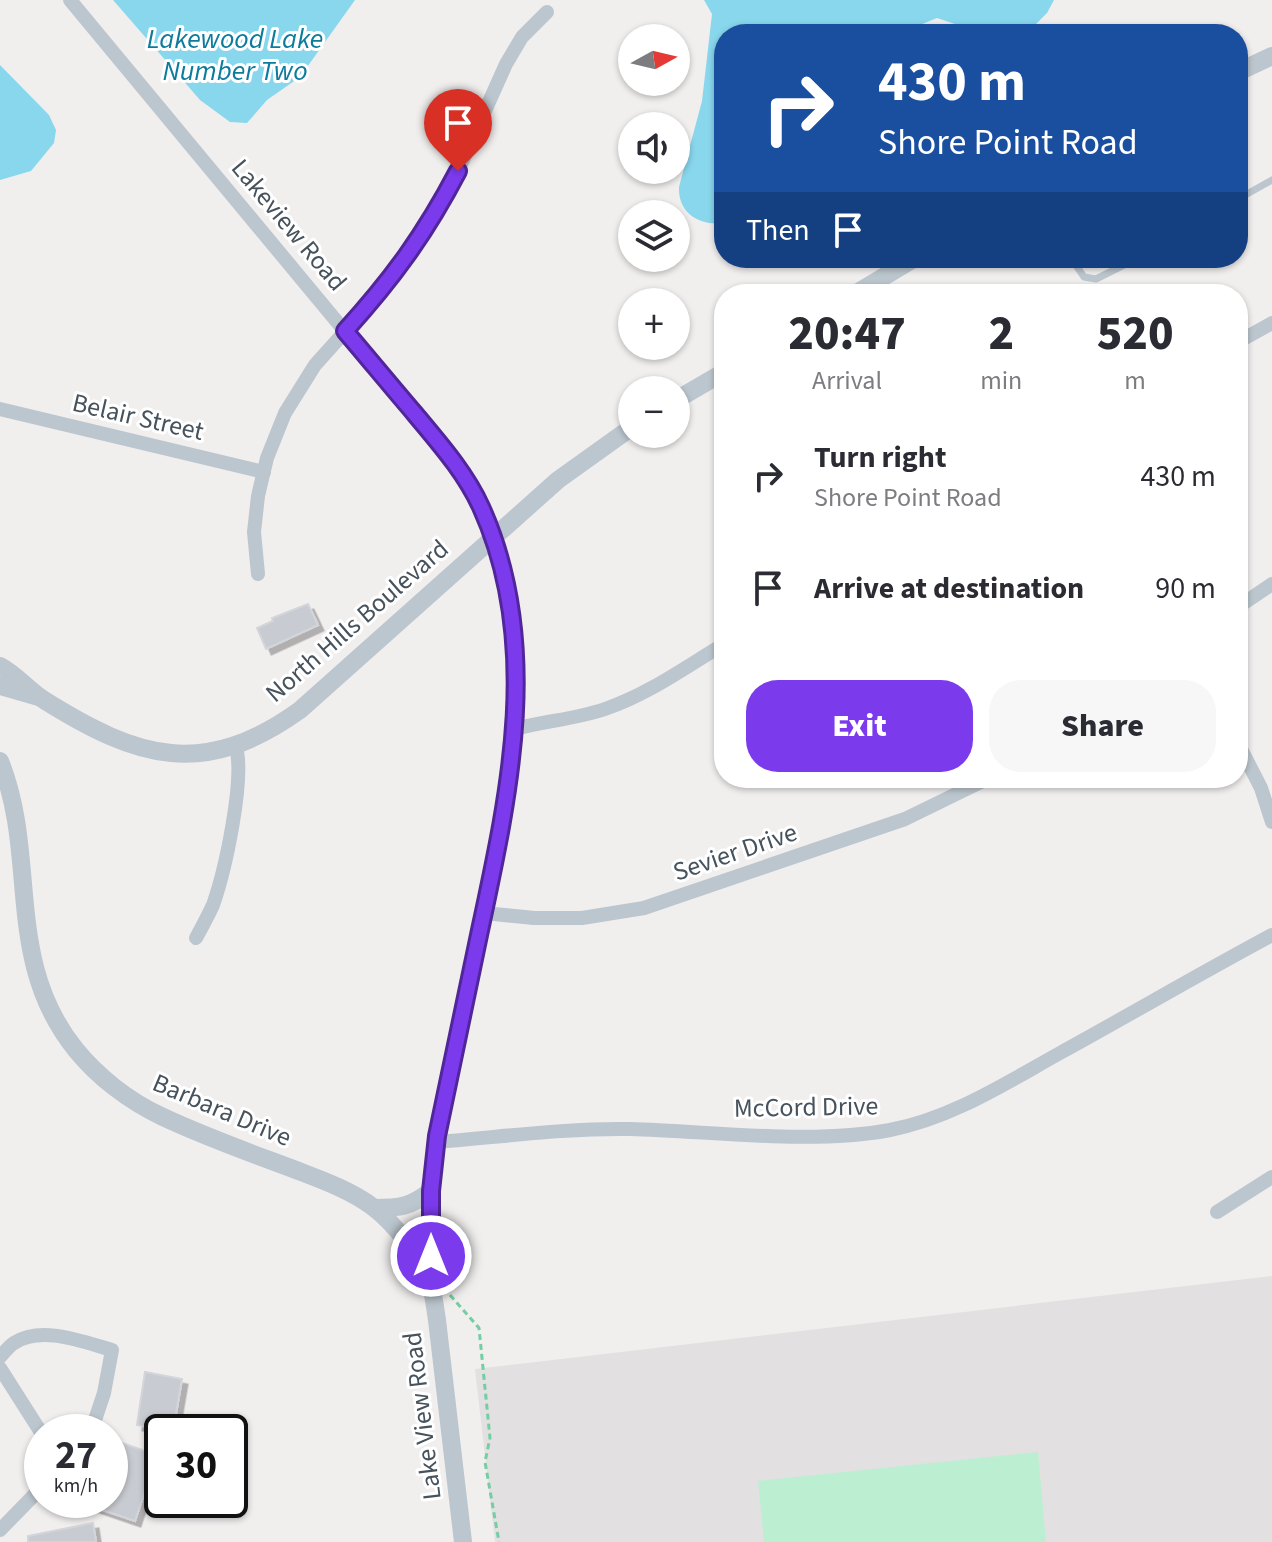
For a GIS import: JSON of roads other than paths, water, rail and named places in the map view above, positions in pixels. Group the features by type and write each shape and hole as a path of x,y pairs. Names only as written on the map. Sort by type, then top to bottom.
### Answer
{"street":[{"name":"Lakeview Road","path":"70,0 455,464 481,507 492,536 507,590 514,648 515,729 508,795 437,1142 431,1191 430,1283"},
{"path":"258,574 254,532 264,472 274,438 299,388 315,365 377,296 423,235 458,171 506,64 522,37 547,12"},
{"path":"1248,67 1272,56"},
{"path":"872,284 898,268"},
{"path":"1248,336 1272,323"},
{"path":"690,392 714,378"},
{"name":"Belair Street","path":"0,409 264,472"},
{"name":"North Hills Boulevard","path":"0,686 41,698 106,734 133,745 167,753 219,752 236,747 300,710 492,536 558,480 618,437"},
{"path":"1248,600 1272,584"},
{"path":"515,729 565,721 607,709 637,696 714,650"},
{"name":"North Hills Boulevard","path":"0,666 41,698"},
{"path":"196,938 213,904 225,857 239,787 240,767 236,747"},
{"name":"Barbara Drive","path":"0,761 15,813 27,931 36,979 48,1007 76,1050 121,1092 158,1115 323,1181 374,1208 412,1249 430,1283"},
{"path":"1248,763 1261,788 1272,822"},
{"name":"Sevier Drive","path":"484,913 534,918 582,918 644,908 892,824 970,788"},
{"name":"McCord Drive","path":"437,1142 590,1130 788,1135 861,1134 892,1130 925,1121 990,1092 1272,935"},
{"path":"1217,1212 1272,1177"},
{"path":"374,1208 414,1204 431,1191"},
{"name":"Lake View Road","path":"430,1283 463,1542"},
{"path":"0,1357 14,1342 42,1335 71,1338 112,1350 97,1414"},
{"path":"0,1368 29,1414"},
{"path":"0,1530 24,1505"}],"lane":[{"path":"1248,193 1272,180"},
{"path":"1078,268 1084,277 1096,279 1118,268"}],"water":[{"name":"Lakewood Lake Number Two","path":"113,0 355,0 300,77 267,100 247,123 230,122 200,100"},
{"path":"704,0 1054,0 1036,24 955,24 937,18 922,24 714,24 714,223 690,214 690,200 681,200 679,187 680,184 690,184 690,146 702,101 712,14"},
{"path":"0,65 49,115 56,130 54,143 31,171 0,180"}]}
